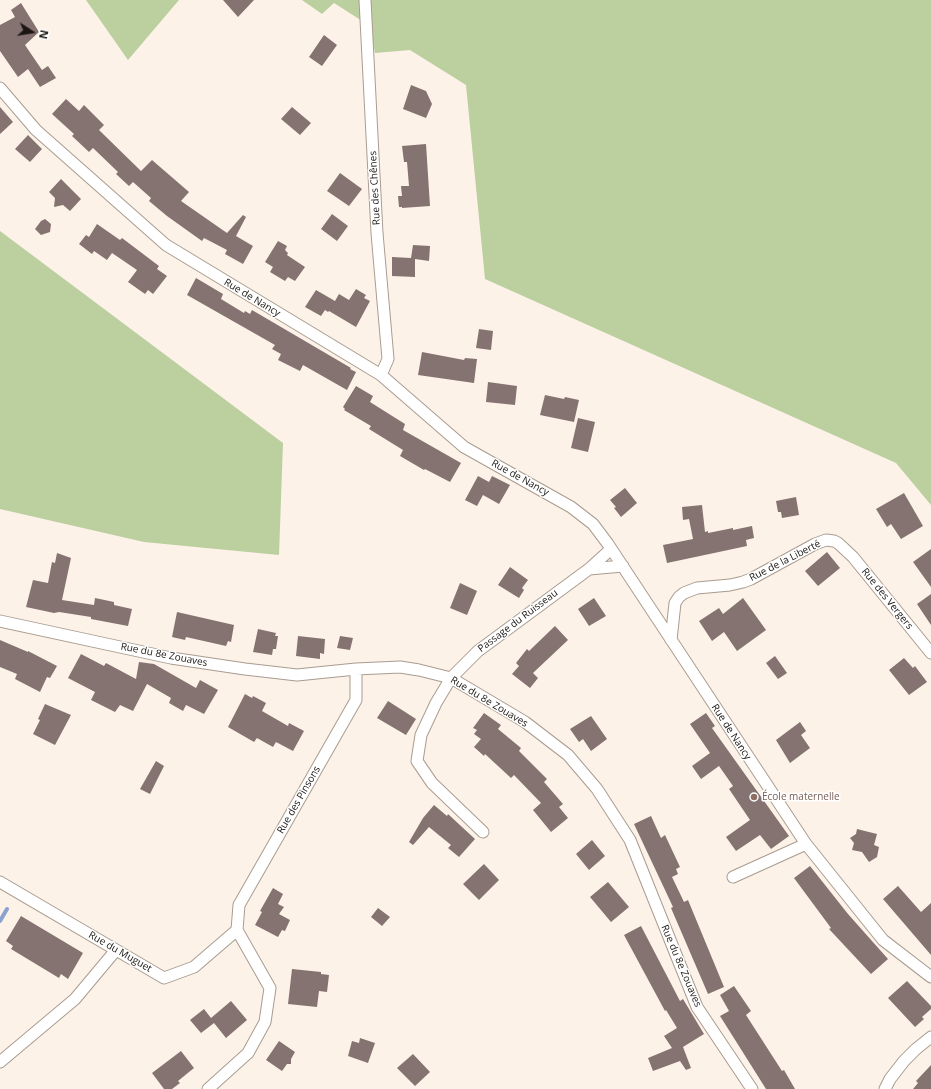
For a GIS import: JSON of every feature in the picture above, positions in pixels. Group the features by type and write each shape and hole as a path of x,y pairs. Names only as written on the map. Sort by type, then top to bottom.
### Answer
{"street":[{"name":"Rue des Chênes","path":"365,0 378,233 388,359 381,375"},
{"name":"Rue de Nancy","path":"0,88 36,130 166,245 381,375 464,447 578,512 593,524 806,844 883,940 931,976"},
{"name":"Rue de la Liberté","path":"671,640 675,603 684,593 697,588 730,585 747,581 821,541 834,541 842,547"},
{"name":"Rue des Vergers","path":"842,547 852,557 931,653"},
{"name":"Passage du Ruisseau","path":"483,832 432,783 417,761 422,735 436,703 478,651 589,569 611,549"},
{"path":"589,569 622,566"},
{"name":"Rue du 8e Zouaves","path":"0,621 171,658 297,675 356,669 400,667 455,680 525,722 568,755 597,790 630,840 697,1007 752,1089"},
{"name":"Rue des Pinsons","path":"237,930 239,905 356,700 356,669"},
{"path":"733,876 806,844"},
{"name":"Rue du Muguet","path":"0,882 164,978 194,967 237,930"},
{"path":"208,1089 248,1053 265,1022 270,988 237,930"},
{"path":"0,1062 76,999 116,950"},
{"path":"885,1089 890,1079 904,1061 931,1037"}],"green space":[{"path":"86,0 179,0 128,60"},
{"path":"302,0 931,0 931,505 896,463 485,279 466,85 410,50 375,53 370,26 334,3 322,14"},
{"path":"0,231 283,443 279,555 144,542 0,509"}],"building":[{"path":"223,0 254,0 238,17"},
{"path":"21,3 39,32 25,45 42,70 48,66 56,78 40,87 28,69 18,77 0,51 0,25 15,17 11,10"},
{"path":"324,35 337,45 322,66 309,57"},
{"path":"411,85 426,91 432,104 426,118 403,109"},
{"path":"66,99 79,111 84,105 104,125 99,130 141,171 152,160 189,192 181,201 227,233 243,215 246,217 236,236 253,246 243,264 225,254 227,250 204,238 202,241 167,216 149,201 151,198 133,182 129,186 116,174 118,172 93,148 89,152 72,136 74,134 52,114"},
{"path":"0,107 13,122 0,134"},
{"path":"292,107 311,123 300,135 281,119"},
{"path":"28,135 42,149 30,162 15,149"},
{"path":"426,144 430,206 399,207 398,196 402,196 401,186 409,186 407,162 404,162 402,146"},
{"path":"340,173 362,189 349,206 327,191"},
{"path":"61,179 81,199 70,211 63,205 54,207 55,198 49,192"},
{"path":"332,214 348,226 337,241 321,229"},
{"path":"45,219 51,224 50,232 41,235 35,229 41,221"},
{"path":"97,224 120,240 122,238 159,266 157,269 167,276 153,294 148,290 145,294 128,282 137,270 112,253 107,260 94,251 92,254 79,244 86,235 89,237"},
{"path":"278,241 287,246 285,250 288,253 287,255 305,267 295,281 288,277 285,281 270,272 273,267 265,262"},
{"path":"413,245 430,246 429,261 415,259 415,277 392,276 392,257 411,258"},
{"path":"196,278 223,294 221,299 244,313 245,311 250,314 252,310 351,368 350,369 356,372 347,390 303,365 300,371 278,360 281,354 272,349 275,345 187,295"},
{"path":"356,289 366,295 364,298 370,301 356,327 329,311 328,312 325,310 321,316 305,307 316,290 335,301 339,294 349,300"},
{"path":"479,329 493,331 491,350 476,348"},
{"path":"422,352 464,360 465,358 477,359 474,383 418,375"},
{"path":"488,382 517,386 515,405 486,402"},
{"path":"356,386 373,396 370,402 405,424 403,430 461,463 450,482 425,469 424,470 400,456 403,450 369,429 371,426 344,410 345,409 343,407"},
{"path":"545,395 579,400 574,422 540,415"},
{"path":"578,418 595,422 588,452 571,448"},
{"path":"478,476 489,482 492,476 510,485 499,504 483,495 477,506 465,500"},
{"path":"625,488 637,503 621,517 614,508 616,507 610,500"},
{"path":"904,493 923,526 901,539 891,524 887,527 876,509"},
{"path":"796,497 799,515 782,518 781,512 778,512 776,501"},
{"path":"702,505 705,532 708,531 708,533 733,528 733,530 752,526 754,538 746,540 747,546 667,563 663,545 693,539 689,519 683,520 682,507"},
{"path":"931,549 931,587 913,562"},
{"path":"827,552 840,568 818,586 805,571"},
{"path":"57,553 71,558 62,600 94,605 95,598 114,602 114,605 132,609 128,626 91,619 91,617 59,612 54,613 26,607 33,580 48,583 52,562 55,563"},
{"path":"510,567 528,580 522,588 524,590 519,598 498,585"},
{"path":"460,583 477,591 467,615 450,608"},
{"path":"931,594 931,625 917,604"},
{"path":"594,598 606,616 589,626 578,609"},
{"path":"743,598 766,630 737,651 724,632 712,641 699,621 719,608 723,614"},
{"path":"177,612 234,625 231,642 228,641 226,646 186,637 185,640 172,637"},
{"path":"555,626 568,640 533,673 538,678 530,688 512,674 519,666 516,663 527,649 529,651"},
{"path":"258,629 276,633 275,636 278,636 276,649 273,649 272,655 253,652"},
{"path":"298,636 325,639 324,654 320,653 320,659 296,656"},
{"path":"340,636 353,638 350,650 337,648"},
{"path":"0,640 28,651 57,666 50,678 47,677 40,692 15,679 17,674 0,667"},
{"path":"81,654 104,666 106,663 136,679 139,662 154,664 196,688 200,680 218,690 204,714 186,705 183,711 169,703 171,698 147,684 133,711 120,705 115,712 91,700 95,692 68,678"},
{"path":"775,656 787,673 778,679 766,663"},
{"path":"904,658 913,668 915,666 927,682 909,695 889,670"},
{"path":"245,694 252,698 253,696 266,703 262,711 288,726 289,723 304,731 293,751 276,742 273,747 257,738 254,742 228,727"},
{"path":"388,701 416,719 406,735 377,718"},
{"path":"45,704 71,715 55,745 33,734 40,720 38,719"},
{"path":"484,713 501,725 498,729 521,748 519,751 547,779 544,782 563,804 559,807 568,818 551,832 533,810 541,803 514,775 511,778 485,754 484,756 474,747 481,739 474,734 477,730 473,728"},
{"path":"706,713 715,726 712,728 789,836 771,849 760,835 736,851 726,837 750,820 729,789 733,786 719,766 701,779 692,766 710,753 690,724"},
{"path":"591,716 607,739 591,751 583,739 579,742 570,729"},
{"path":"800,722 806,731 801,735 810,748 790,763 776,740"},
{"path":"156,761 164,766 150,794 140,789"},
{"path":"434,805 447,816 448,814 475,839 459,857 448,848 451,845 429,827 413,845 409,842 423,818"},
{"path":"651,816 661,838 665,835 680,867 676,869 678,874 672,877 684,902 688,900 724,987 708,994 671,908 673,907 634,824"},
{"path":"857,829 877,834 874,845 879,847 877,857 869,862 862,852 852,850 854,843 850,838 856,834"},
{"path":"592,840 605,856 589,870 576,854"},
{"path":"484,864 499,880 479,900 463,884"},
{"path":"810,866 848,914 888,959 871,974 829,929 831,928 794,878"},
{"path":"608,882 629,907 611,922 590,897"},
{"path":"898,886 921,912 931,903 931,955 883,899"},
{"path":"273,888 283,894 278,904 284,907 279,914 290,920 285,931 282,930 278,937 255,925 262,912 260,911"},
{"path":"378,908 390,917 382,926 371,917"},
{"path":"21,916 83,953 68,979 61,974 59,978 11,949 13,946 6,941"},
{"path":"641,926 680,1001 683,999 704,1034 683,1047 691,1068 686,1070 680,1061 653,1071 648,1058 672,1048 664,1036 677,1028 666,1010 665,1011 624,935"},
{"path":"292,969 321,972 321,974 329,975 327,992 319,991 317,1007 288,1004"},
{"path":"907,981 931,1006 931,1009 922,1017 924,1019 915,1027 888,998"},
{"path":"734,986 751,1011 746,1015 782,1071 784,1070 795,1089 766,1089 720,1016 729,1011 720,995"},
{"path":"231,1001 247,1020 226,1038 214,1023 201,1033 190,1020 204,1009 211,1018"},
{"path":"360,1038 375,1043 368,1063 348,1056 352,1041 359,1043"},
{"path":"279,1041 295,1052 291,1059 291,1064 287,1064 282,1071 266,1060"},
{"path":"181,1051 194,1068 178,1081 180,1083 172,1089 164,1089 152,1073"},
{"path":"413,1054 430,1072 415,1086 397,1068"},
{"path":"931,1065 931,1089 913,1089 918,1083 916,1081"}],"waterway":[{"path":"0,921 7,909"}],"place":[{"name":"École maternelle","path":"754,797"}]}
